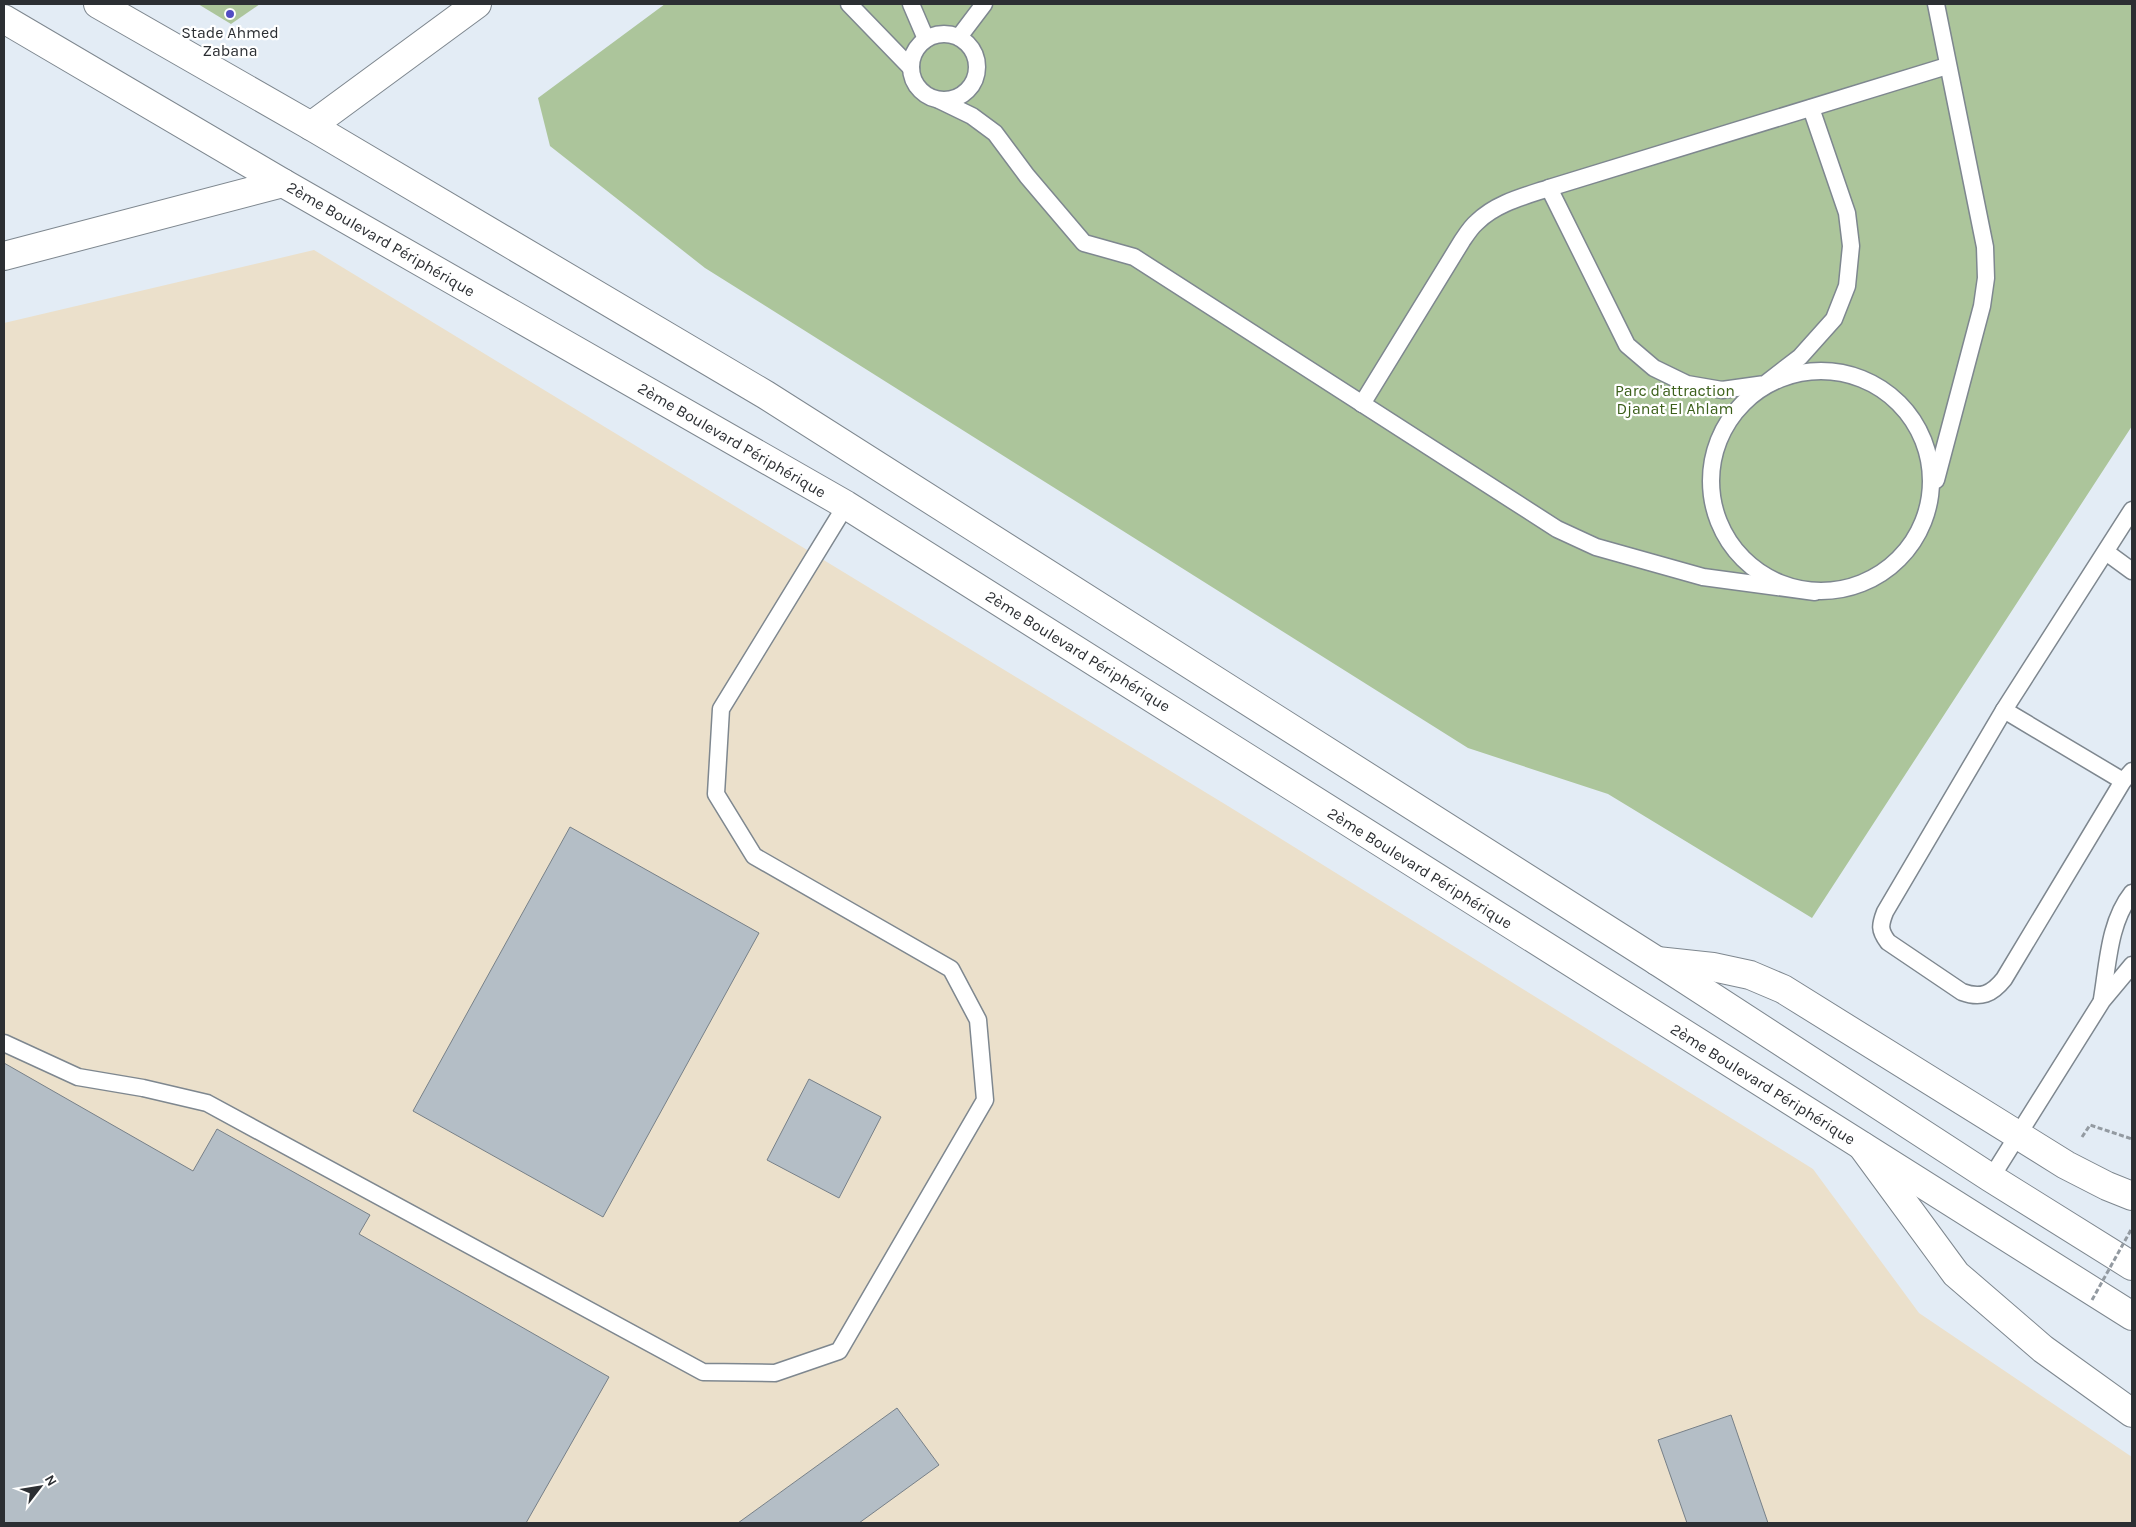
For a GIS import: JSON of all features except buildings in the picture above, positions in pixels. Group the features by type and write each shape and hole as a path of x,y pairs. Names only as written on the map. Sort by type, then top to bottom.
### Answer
{"main road":[{"path":"98,4 311,126 766,395 1657,961 1991,1178 2132,1266"},
{"path":"311,126 477,4"},
{"name":"2ème Boulevard Périphérique","path":"4,19 283,183 846,505 2132,1316"},
{"path":"4,256 283,183"},
{"path":"1657,961 1713,967 1750,975 1783,989 2066,1165 2106,1186 2132,1196"},
{"path":"1862,1146 1956,1274 2043,1349 2132,1413"}],"lane":[{"path":"850,4 910,68 913,80 919,89 928,96 972,116 995,133 1027,176 1084,243 1134,257 1557,529 1596,547 1703,577 1815,592 1853,588 1888,570 1914,542 1930,502 1982,306 1986,278 1985,247 1936,4"},
{"path":"911,4 926,39"},
{"path":"959,38 984,4"},
{"path":"910,68 918,47 926,39 942,34 959,38 968,44 975,54 977,66 976,77 971,88 962,95 950,100 939,100"},
{"path":"1362,404 1462,241 1477,221 1496,208 1549,188 1947,66"},
{"path":"1810,108 1847,213 1851,246 1847,286 1834,319 1800,357 1736,409 1713,455 1711,493 1722,530 1745,561 1778,583 1815,592"},
{"path":"1549,188 1627,346 1654,368 1687,384 1722,390 1765,384 1801,370 1839,371 1861,376 1894,396 1918,427 1931,463 1930,502"},
{"path":"4,1043 78,1077 143,1088 207,1103 703,1372 775,1373 839,1351 985,1100 978,1020 951,970 754,856 716,794 721,709 846,505"},
{"path":"2004,710 2128,776 2004,979 1995,990 1984,995 1972,996 1962,992 1888,942 1881,933 1880,924 1885,912 2004,710 2132,510"},
{"path":"2106,552 2132,571"},
{"path":"2102,1001 2114,928 2118,914 2132,893"},
{"path":"1991,1178 2102,1001 2132,965"}],"path":[{"path":"2090,1125 2132,1139"},
{"path":"2092,1300 2132,1228"}],"shaded area":[{"path":"314,250 1228,806 1813,1169 1919,1313 2132,1457 2132,1523 4,1523 4,323"}],"green space":[{"name":"Stade Ahmed Zabana","path":"198,4 260,4 231,24"},
{"name":"Parc d'attraction Djanat El Ahlam","path":"665,4 2132,4 2132,426 1812,918 1608,794 1468,748 705,268 550,146 538,98"}],"place":[{"name":"Stade Ahmed Zabana","path":"230,14"}]}
